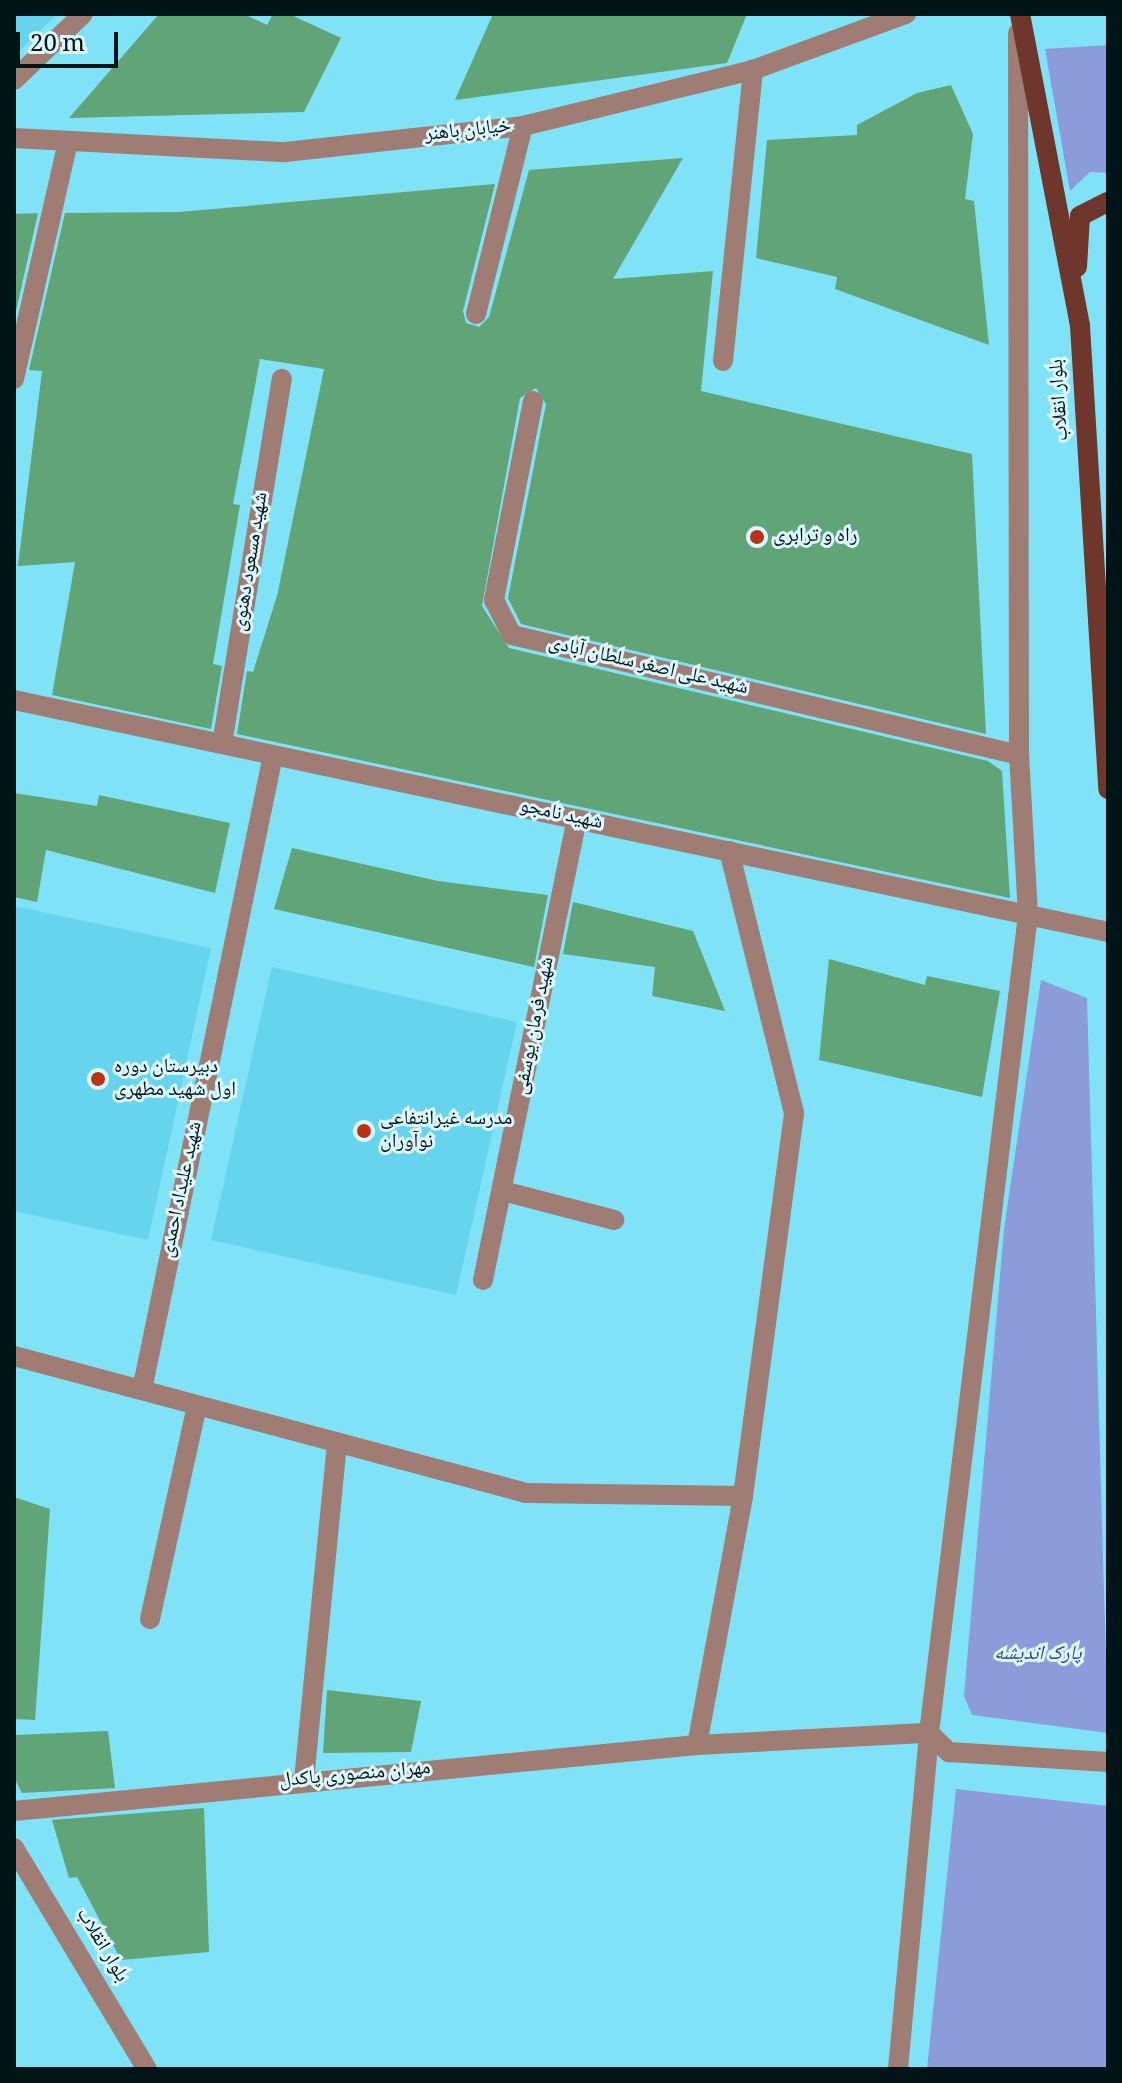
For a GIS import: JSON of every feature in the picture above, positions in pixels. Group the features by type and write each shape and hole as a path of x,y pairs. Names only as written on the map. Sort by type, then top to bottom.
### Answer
{"main road":[{"name":"بلوار انقلاب","path":"1019,14 1080,326 1108,789"},
{"path":"1080,326 1080,216 1108,202"}],"street":[{"path":"14,80 83,14"},
{"name":"خیابان باهنر","path":"14,138 67,145 285,152 523,126 753,70 906,14"},
{"path":"898,2069 929,1733 1028,915 1019,755 1019,14"},
{"path":"723,361 753,70"},
{"path":"476,314 523,126"},
{"path":"14,379 67,145"},
{"name":"شهید مسعود دهنوی","path":"222,744 282,379"},
{"name":"شهید علی اصغر سلطان آبادی","path":"533,401 494,600 512,635 1019,755"},
{"name":"شهید نامجو","path":"14,700 1108,932"},
{"name":"شهید علیداد احمدی","path":"142,1390 273,755"},
{"name":"شهید فرمان یوسفی","path":"483,1280 577,819"},
{"path":"697,1745 743,1496 794,1113 729,851"},
{"path":"503,1191 614,1220"},
{"path":"14,1356 526,1493 743,1496"},
{"path":"150,1619 197,1406"},
{"path":"304,1780 337,1443"},
{"path":"929,1733 949,1752 1108,1762"},
{"name":"مهران منصوری پاکدل","path":"14,1811 304,1780 697,1745 929,1733"},
{"name":"بلوار انقلاب","path":"14,1848 147,2069"}],"shaded area":[{"path":"14,14 57,14 14,56"},
{"name":"دبیرستان دوره اول شهید مطهری","path":"14,906 211,948 148,1240 14,1211"},
{"name":"مدرسه غیرانتفاعی نوآوران","path":"272,967 517,1022 456,1295 211,1240"}],"green space":[{"path":"1108,45 1108,173 1090,172 1070,191 1045,49"},
{"name":"پارک اندیشه","path":"1041,980 1087,998 1108,1733 972,1715 964,1696 1004,1229"},
{"path":"956,1789 1108,1806 1108,2069 927,2069"}],"building":[{"path":"159,14 244,14 267,25 273,14 289,14 341,38 304,112 69,118"},
{"path":"493,14 747,14 727,63 455,100"},
{"path":"951,85 973,134 965,199 974,201 989,345 835,289 837,277 756,258 767,140 857,135 857,125 917,93"},
{"path":"683,158 613,279 713,271 701,391 972,454 986,734 521,624 508,598 546,404 536,388 520,398 482,606 509,648 988,761 1002,771 1010,898 237,734 247,671 253,672 277,596 324,369 260,359 233,504 240,505 213,664 222,666 211,729 52,695 75,562 18,566 42,371 29,370 65,213 179,212 495,184 463,311 466,323 479,327 489,317 529,170"},
{"path":"38,213 14,320 14,214"},
{"path":"14,793 97,806 99,795 230,823 215,893 46,850 37,902 14,897"},
{"path":"292,848 438,881 548,895 534,967 274,909"},
{"path":"573,902 693,931 725,1011 652,996 655,967 563,954"},
{"path":"829,959 925,985 927,976 1000,991 982,1097 819,1060"},
{"path":"14,1497 50,1509 35,1720 14,1719"},
{"path":"327,1690 421,1701 411,1752 323,1753"},
{"path":"108,1731 115,1788 22,1793 14,1777 14,1735"},
{"path":"204,1808 209,1952 121,1960 77,1877 69,1878 52,1820"}],"place":[{"name":"راه و ترابری","path":"757,537"},
{"name":"دبیرستان دوره اول شهید مطهری","path":"98,1079"},
{"name":"مدرسه غیرانتفاعی نوآوران","path":"364,1131"}]}
